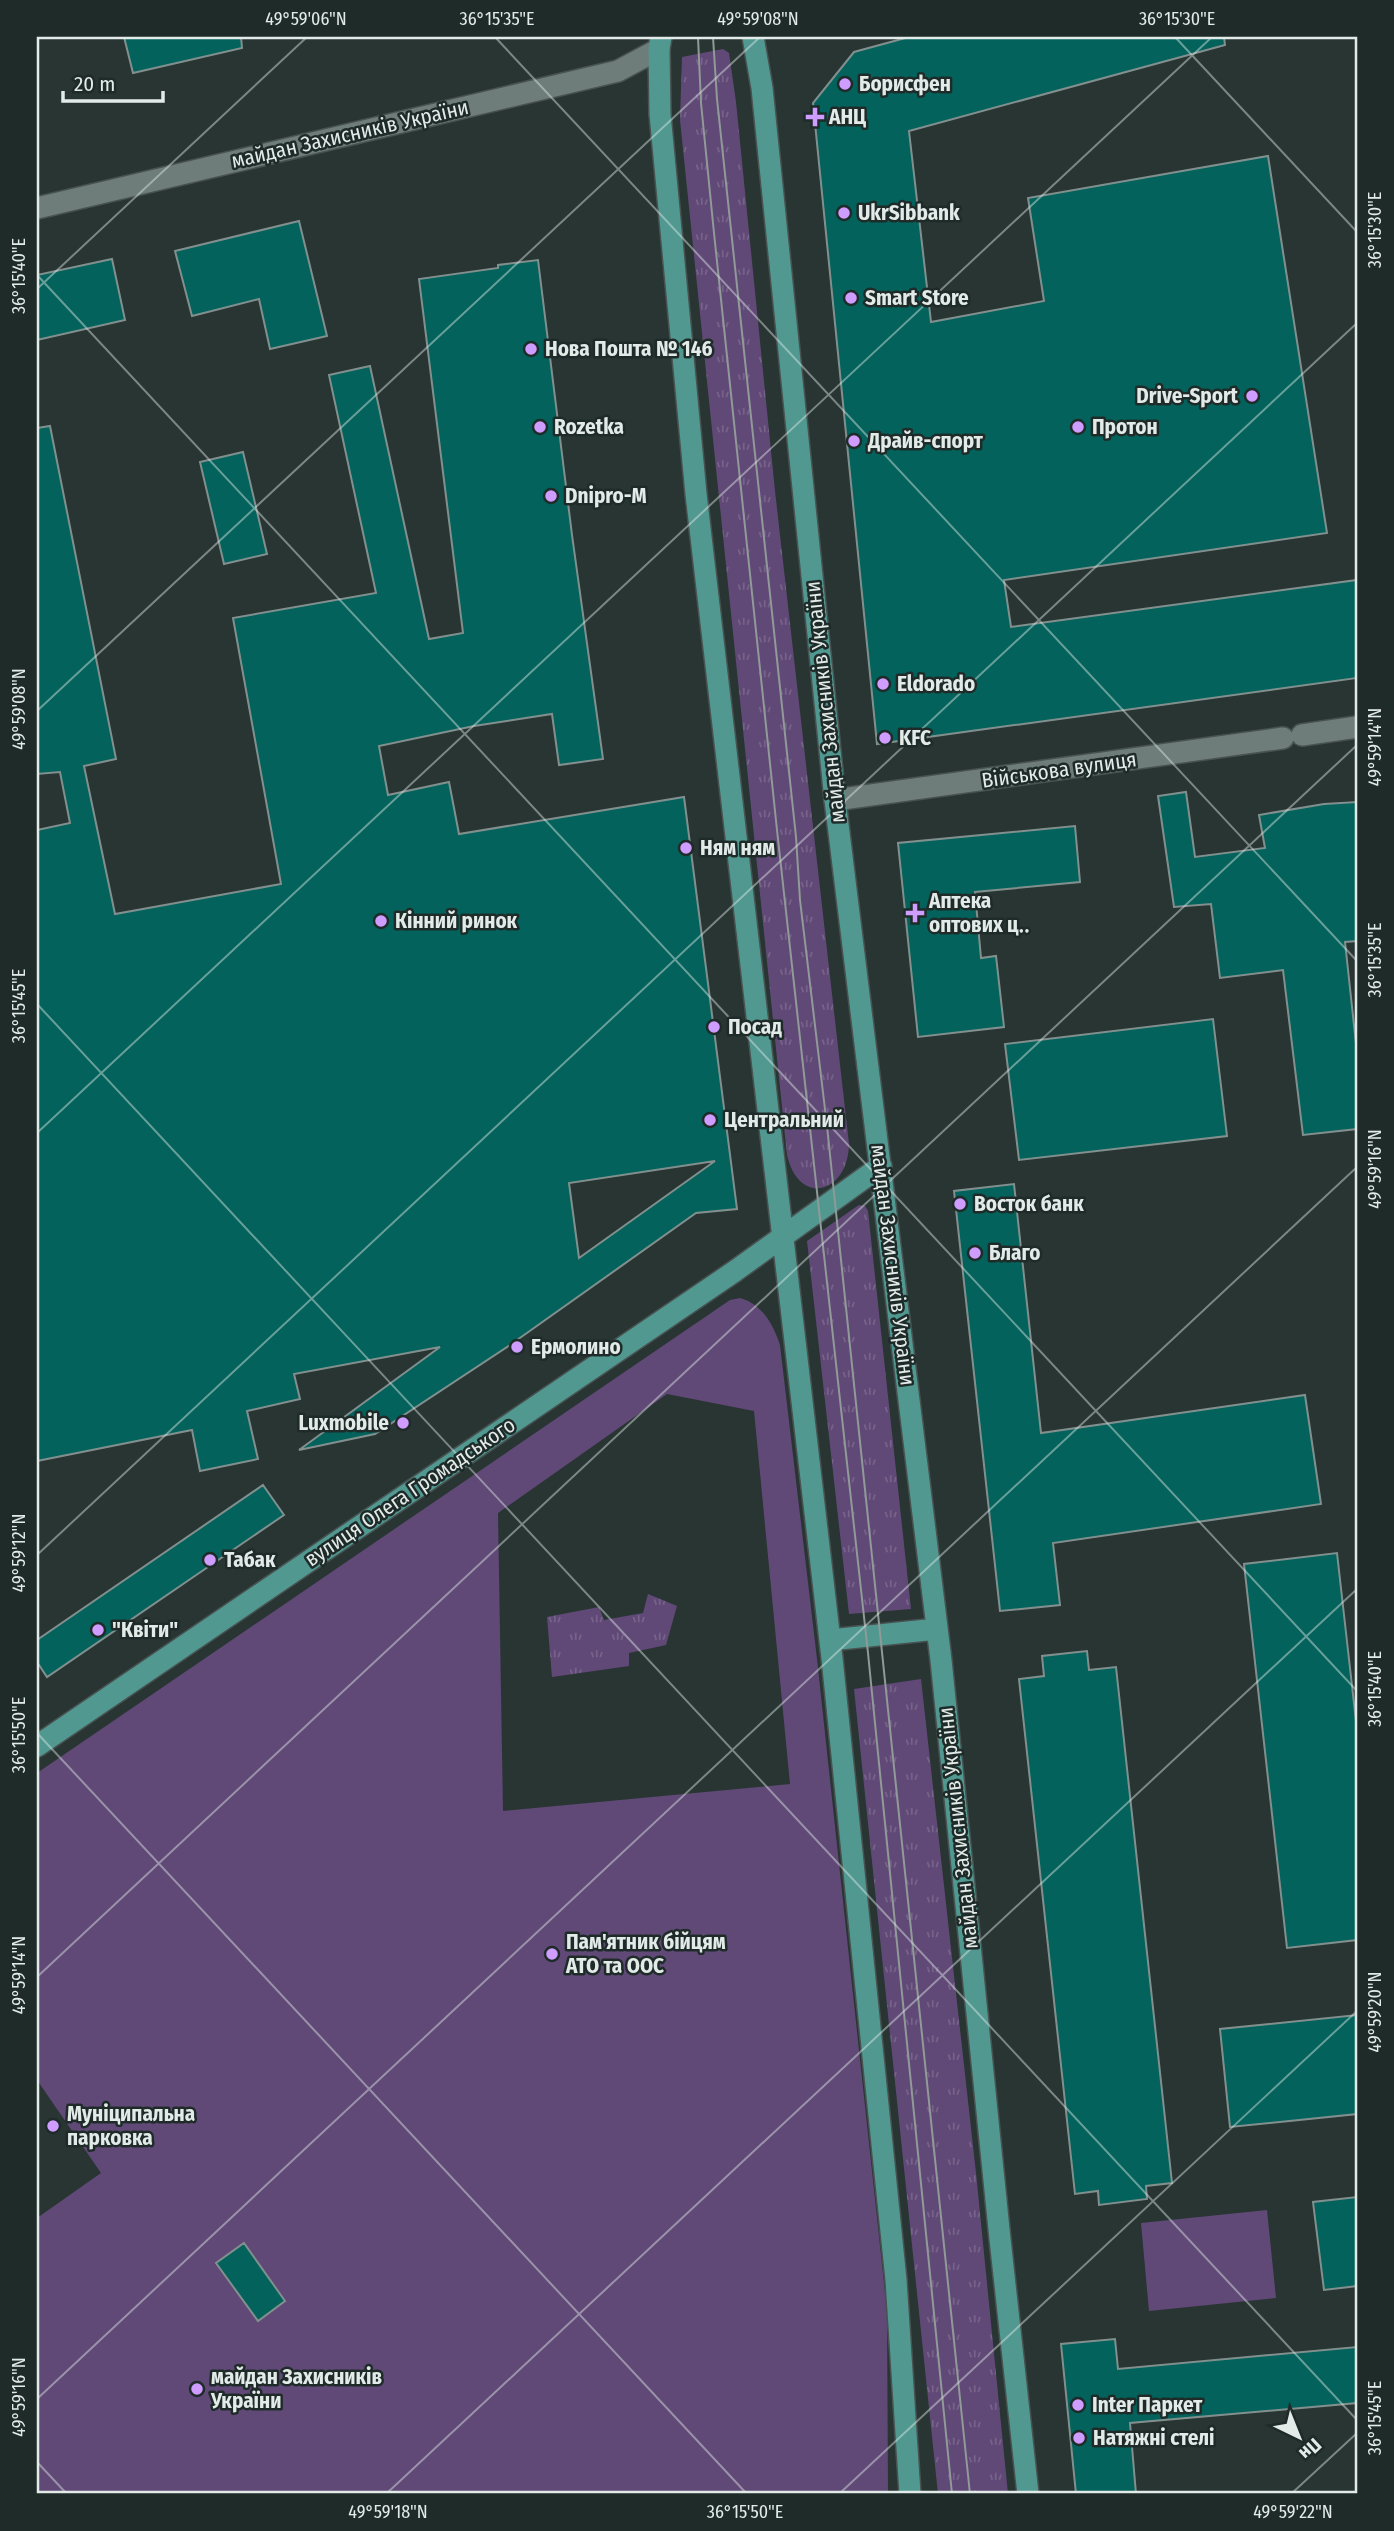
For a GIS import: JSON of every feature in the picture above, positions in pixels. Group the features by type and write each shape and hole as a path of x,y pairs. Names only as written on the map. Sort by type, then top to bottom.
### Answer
{"main road":[{"path":"681,37 660,43 660,114 696,494 830,1640 897,2280 910,2494"},
{"name":"майдан Захисників України","path":"753,37 762,88 835,800 937,1629 1028,2494"},
{"name":"вулиця Олега Громадського","path":"37,1746 782,1237 881,1166"},
{"path":"830,1640 937,1629"}],"street":[{"name":"майдан Захисників України","path":"37,208 618,71 660,43"},
{"name":"Військова вулиця","path":"835,800 1357,727"}],"green space":[{"path":"723,49 729,53 736,102 775,491 849,1144 847,1161 841,1174 822,1188 812,1188 802,1182 793,1172 787,1155 680,120 682,57"},
{"path":"859,1205 865,1206 868,1211 911,1609 849,1614 807,1241"},
{"path":"740,1298 755,1305 770,1322 780,1345 817,1659 887,2311 888,2494 37,2494 37,2218 101,2173 37,2080 37,1773 730,1300","holes":["667,1394 754,1411 790,1784 503,1811 498,1513"]},
{"path":"648,1594 677,1606 666,1645 629,1653 629,1666 552,1677 547,1617 599,1607 604,1620 643,1613"},
{"path":"921,1679 976,2173 1008,2494 938,2494 854,1689"},
{"path":"1267,2210 1276,2298 1149,2311 1141,2223"}],"building":[{"path":"124,37 241,37 242,48 133,73"},
{"name":"Протон","path":"909,37 1224,37 1225,45 909,131 931,322 1044,301 1028,198 1268,156 1327,533 1004,580 1011,627 1357,580 1357,678 877,744 813,103 854,52"},
{"path":"299,221 327,336 270,349 259,299 192,316 175,251"},
{"path":"112,259 125,320 37,340 37,275"},
{"name":"Кінний ринок","path":"538,260 603,759 559,765 552,714 474,726 379,746 388,795 449,782 459,834 684,797 737,1209 696,1213 510,1345 375,1434 299,1450 440,1347 294,1374 300,1399 247,1411 258,1459 200,1471 192,1430 37,1461 37,830 70,823 60,772 37,774 37,428 50,426 116,759 84,766 115,914 281,884 233,618 376,593 329,375 370,366 429,639 463,633 419,279 498,268 498,265","holes":["715,1161 579,1258 569,1183"]},
{"path":"243,452 267,554 224,564 200,462"},
{"path":"1186,792 1195,857 1265,848 1259,815 1324,804 1357,802 1357,941 1345,942 1357,1053 1357,1129 1303,1135 1283,970 1220,978 1211,904 1174,907 1158,796"},
{"path":"1075,826 1080,882 975,892 981,958 996,956 1004,1027 918,1037 898,843"},
{"path":"1213,1019 1227,1136 1019,1160 1005,1044"},
{"path":"1014,1184 1041,1433 1305,1395 1321,1504 1053,1543 1060,1605 1000,1611 954,1191"},
{"path":"263,1485 284,1515 47,1677 37,1662 37,1640"},
{"path":"1337,1553 1357,1730 1357,1940 1287,1948 1244,1564"},
{"path":"1087,1651 1089,1670 1116,1667 1172,2183 1146,2186 1147,2199 1099,2205 1098,2191 1075,2194 1019,1679 1044,1676 1042,1656"},
{"path":"1357,2015 1357,2114 1230,2127 1220,2029"},
{"path":"1357,2197 1357,2286 1324,2290 1313,2202"},
{"path":"244,2243 285,2301 258,2321 216,2263"},
{"path":"1115,2339 1118,2369 1357,2347 1357,2403 1130,2423 1136,2494 1076,2494 1061,2344"}],"tram line":[{"path":"698,37 701,103 714,233 868,1653 952,2494"},
{"path":"713,37 717,99 796,837 800,900 827,1126 970,2494"}],"place":[{"name":"Борисфен","path":"845,84"},
{"name":"АНЦ","path":"815,117"},
{"name":"UkrSibbank","path":"844,213"},
{"name":"Smart Store","path":"851,298"},
{"name":"Нова Пошта № 146","path":"531,349"},
{"name":"Drive-Sport","path":"1252,396"},
{"name":"Rozetka","path":"540,427"},
{"name":"Протон","path":"1078,427"},
{"name":"Драйв-спорт","path":"854,441"},
{"name":"Dnipro-M","path":"551,496"},
{"name":"Eldorado","path":"883,684"},
{"name":"KFC","path":"885,738"},
{"name":"Ням ням","path":"686,848"},
{"name":"Аптека оптових ц‥","path":"915,913"},
{"name":"Кінний ринок","path":"381,921"},
{"name":"Посад","path":"714,1027"},
{"name":"Центральний","path":"710,1120"},
{"name":"Восток банк","path":"960,1204"},
{"name":"Благо","path":"975,1253"},
{"name":"Ермолино","path":"517,1347"},
{"name":"Luxmobile","path":"403,1423"},
{"name":"Табак","path":"210,1560"},
{"name":"\"Квіти\"","path":"98,1630"},
{"name":"Пам'ятник бійцям АТО та ООС","path":"552,1954"},
{"name":"Муніципальна парковка","path":"53,2126"},
{"name":"майдан Захисників України","path":"197,2389"},
{"name":"Inter Паркет","path":"1078,2405"},
{"name":"Натяжні стелі","path":"1079,2438"}]}
